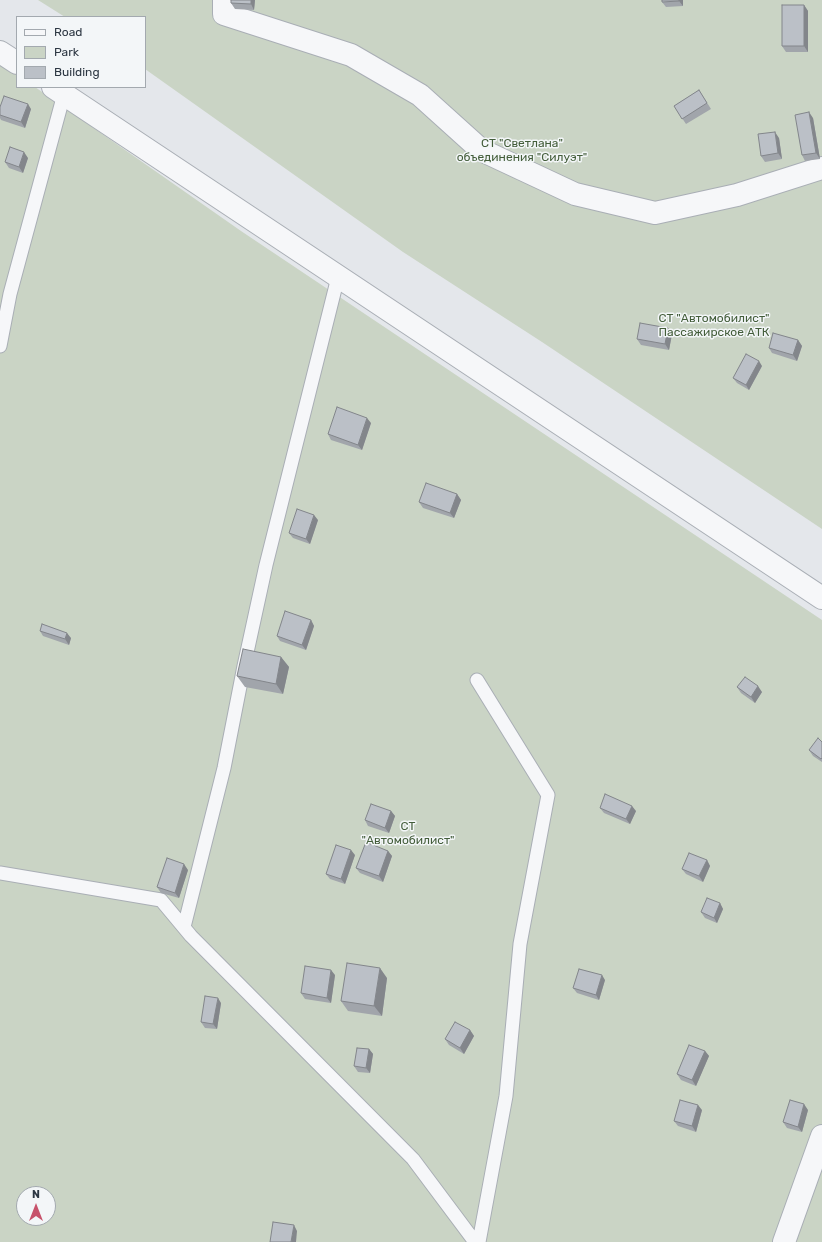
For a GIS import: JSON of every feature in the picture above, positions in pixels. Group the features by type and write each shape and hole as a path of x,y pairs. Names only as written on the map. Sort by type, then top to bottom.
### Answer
{"street":[{"path":"224,0 224,14 351,55 420,95 481,150 575,194 655,213 737,195 822,168"},
{"path":"0,52 16,62"},
{"path":"58,91 822,598"},
{"path":"784,1242 822,1136"}],"lane":[{"path":"0,346 10,294 58,91"},
{"path":"184,927 224,768 266,565 338,277"},
{"path":"477,680 548,795 520,944 506,1096 479,1242"},
{"path":"0,873 161,900 184,927 413,1158 475,1242"}],"green space":[{"name":"СТ \"Светлана\" объединения \"Силуэт\"","path":"38,0 822,0 822,529 542,342 403,252 146,70 146,16 63,16"},
{"name":"СТ \"Автомобилист\"","path":"0,62 16,73 16,88 36,88 241,231 822,620 822,1242 0,1242"}],"building":[{"path":"231,0 251,0 251,4 231,3"},
{"path":"662,0 679,0 679,1 662,2"},
{"path":"782,5 804,5 804,46 782,46"},
{"path":"699,90 707,103 682,119 674,106"},
{"path":"4,96 28,104 21,122 0,115 0,107"},
{"path":"809,112 816,153 802,155 795,115"},
{"path":"775,132 778,153 761,156 758,134"},
{"path":"10,147 24,152 19,167 5,162"},
{"path":"640,323 668,328 665,344 637,339"},
{"path":"773,333 798,340 793,355 769,348"},
{"path":"746,354 759,361 746,385 733,378"},
{"path":"337,407 367,418 358,445 328,434"},
{"path":"426,483 457,494 450,513 419,502"},
{"path":"297,509 314,515 306,539 289,533"},
{"path":"285,611 311,620 302,645 277,636"},
{"path":"42,624 67,633 65,639 40,631"},
{"path":"243,649 281,657 276,684 237,676"},
{"path":"745,677 758,686 751,697 737,687"},
{"path":"818,738 822,742 821,759 809,750"},
{"path":"605,794 632,806 626,819 600,808"},
{"path":"371,804 391,811 385,828 365,820"},
{"path":"366,842 388,851 379,876 356,868"},
{"path":"336,845 351,850 341,879 326,874"},
{"path":"689,853 707,860 699,876 682,869"},
{"path":"167,858 184,864 175,893 157,887"},
{"path":"707,898 720,903 714,918 701,912"},
{"path":"347,963 380,968 374,1006 341,1001"},
{"path":"305,966 331,970 327,998 301,993"},
{"path":"579,969 602,975 596,995 573,988"},
{"path":"205,996 218,998 213,1024 201,1022"},
{"path":"455,1022 470,1030 460,1048 445,1039"},
{"path":"689,1045 705,1051 692,1080 677,1074"},
{"path":"357,1048 369,1049 366,1068 354,1066"},
{"path":"680,1100 698,1105 692,1126 674,1121"},
{"path":"790,1100 804,1104 798,1127 783,1122"},
{"path":"273,1222 294,1225 291,1242 270,1242"}],"park label":[{"name":"СТ \"Автомобилист\" Пассажирское АТК","path":"714,326"}]}
